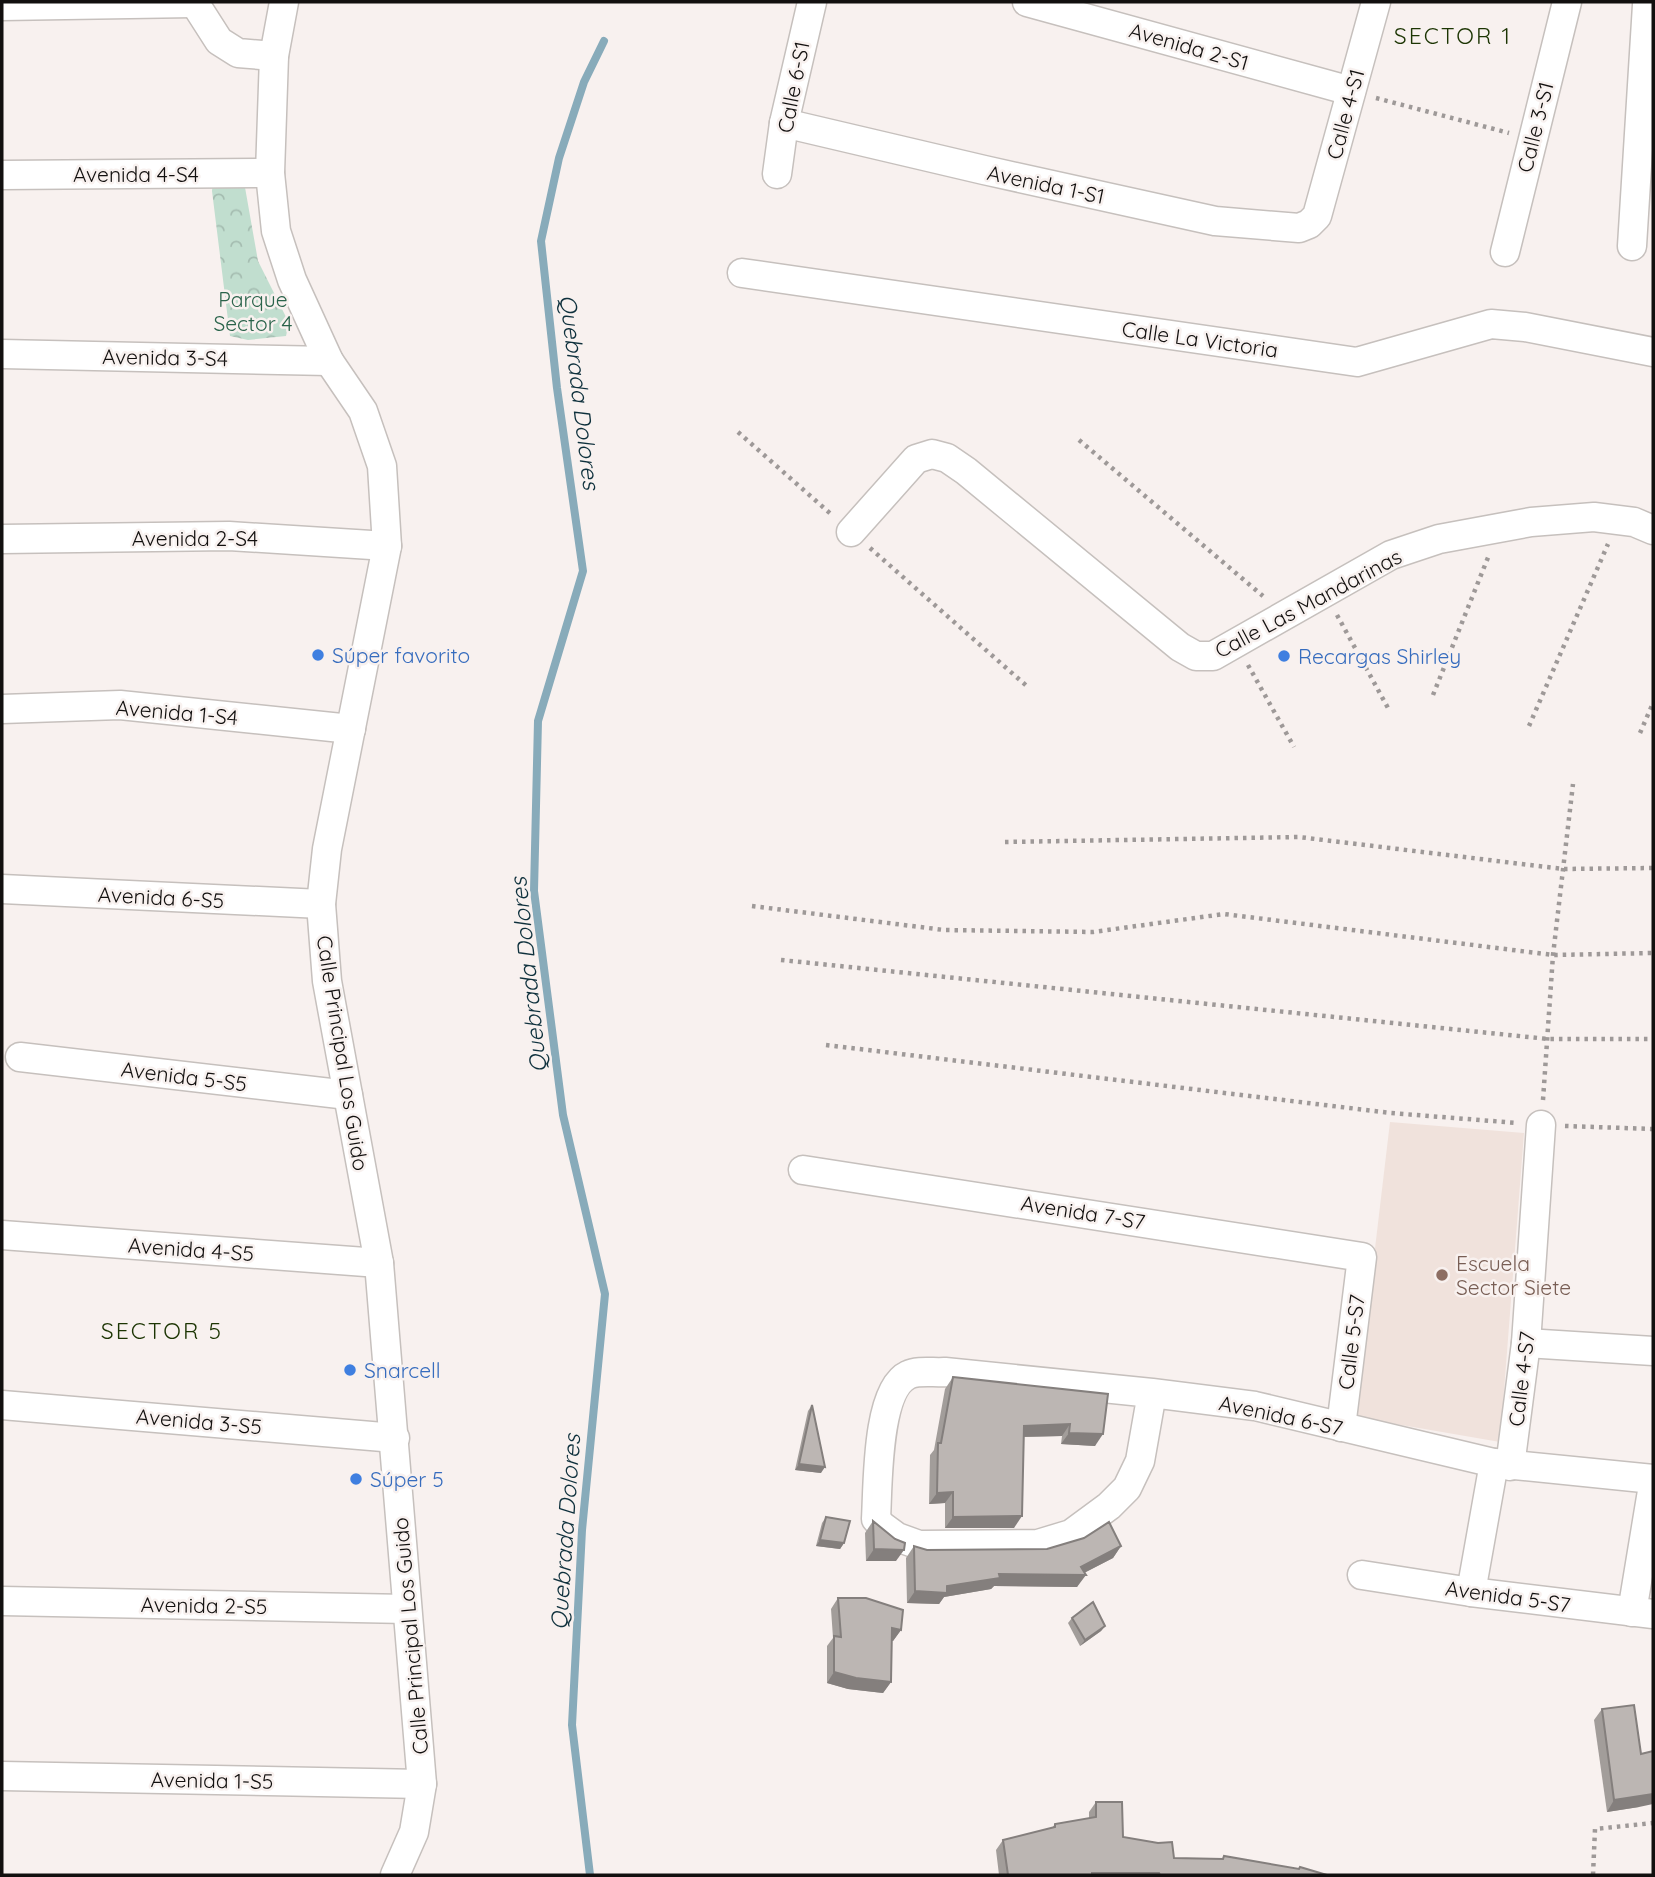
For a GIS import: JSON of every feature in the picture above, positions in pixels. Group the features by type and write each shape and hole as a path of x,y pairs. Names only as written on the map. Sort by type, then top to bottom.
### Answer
{"street":[{"path":"2,6 194,2 219,41 238,53 274,56"},
{"name":"Calle Principal Los Guido","path":"284,2 274,56 270,173 276,231 292,280 329,360 363,411 382,466 387,546 327,849 321,904 327,981 379,1263 422,1784 414,1832 395,1875"},
{"name":"Calle 6-S1","path":"778,174 784,123 812,2"},
{"name":"Calle 4-S1","path":"1309,225 1317,216 1376,2"},
{"name":"Calle 3-S1","path":"1505,252 1567,2"},
{"name":"Avenida 2-S1","path":"1041,3 1351,91"},
{"path":"1632,246 1645,4"},
{"name":"Avenida 1-S1","path":"784,123 1215,220 1298,228 1309,225"},
{"name":"Avenida 4-S4","path":"2,175 270,173"},
{"name":"Calle La Victoria","path":"742,273 1357,362 1491,324 1525,327 1653,352"},
{"name":"Avenida 3-S4","path":"2,354 329,360"},
{"name":"Calle Las Mandarinas","path":"851,532 916,459 932,454 947,458 1180,647 1196,656 1213,656 1391,555 1439,539 1531,522 1594,517 1634,523 1653,530"},
{"name":"Avenida 2-S4","path":"2,539 229,536 387,546"},
{"name":"Avenida 1-S4","path":"2,709 120,705 351,729"},
{"name":"Avenida 6-S5","path":"2,889 321,904"},
{"name":"Avenida 5-S5","path":"20,1058 348,1095"},
{"name":"Calle 4-S7","path":"1471,1592 1502,1464 1526,1343 1541,1125"},
{"name":"Avenida 7-S7","path":"803,1170 1362,1257"},
{"name":"Avenida 4-S5","path":"2,1236 379,1263"},
{"name":"Calle 5-S7","path":"1341,1427 1362,1257"},
{"path":"1526,1343 1653,1351"},
{"name":"Avenida 6-S7","path":"1152,1393 1140,1461 1127,1488 1109,1506 1071,1534 1038,1544 919,1545 897,1537 876,1519 884,1416 892,1390 907,1376 919,1373 946,1372 1152,1393 1255,1406 1502,1464 1653,1479"},
{"name":"Avenida 3-S5","path":"2,1405 395,1438"},
{"path":"1643,1613 1653,1485"},
{"name":"Avenida 5-S7","path":"1362,1575 1471,1592 1643,1613"},
{"name":"Avenida 2-S5","path":"2,1601 407,1609"},
{"name":"Avenida 1-S5","path":"2,1776 422,1784"}],"path":[{"path":"1351,91 1532,139"},
{"path":"738,432 1029,688"},
{"path":"1079,440 1286,615"},
{"path":"1528,726 1618,521"},
{"path":"1433,695 1499,528"},
{"path":"1324,593 1388,708"},
{"path":"1236,643 1294,747"},
{"path":"1640,733 1653,703"},
{"path":"1541,1125 1553,955 1573,784"},
{"path":"1005,842 1299,837 1563,869 1653,868"},
{"path":"752,906 944,930 998,931 1093,932 1224,914 1553,955 1653,953"},
{"path":"781,960 1548,1039 1653,1039"},
{"path":"826,1045 1391,1113 1541,1125 1653,1129"},
{"path":"1593,1875 1595,1829 1653,1823"}],"shaded area":[{"name":"Escuela Sector Siete","path":"1390,1122 1524,1133 1500,1442 1355,1417"}],"green space":[{"name":"Parque Sector 4","path":"243,176 258,261 289,323 286,336 248,340 230,336 212,191 213,180"}],"building":[{"path":"953,1377 1108,1394 1103,1434 1069,1433 1070,1424 1024,1426 1022,1516 953,1517 953,1492 937,1493 938,1443 941,1443"},
{"path":"812,1405 825,1467 799,1464"},
{"path":"826,1517 850,1521 844,1543 820,1540"},
{"path":"873,1521 895,1539 905,1543 904,1550 874,1549"},
{"path":"1109,1522 1121,1546 1081,1567 1086,1575 999,1574 1000,1578 947,1586 947,1593 915,1591 914,1546 927,1550 1047,1549 1084,1538"},
{"path":"838,1598 866,1598 903,1610 901,1630 892,1628 891,1682 856,1678 834,1672 834,1636 841,1637"},
{"path":"1093,1602 1105,1626 1085,1640 1072,1618"},
{"path":"1634,1705 1641,1754 1653,1751 1653,1794 1614,1800 1602,1709"},
{"path":"1096,1802 1122,1802 1123,1837 1158,1843 1172,1842 1174,1858 1223,1859 1224,1856 1299,1869 1300,1867 1327,1875 1008,1875 1003,1840 1055,1827 1055,1824 1096,1817"}],"waterway":[{"name":"Quebrada Dolores","path":"590,1875 572,1725 582,1530 605,1294 563,1115 534,891 538,721 583,571 557,388 541,241 559,158 584,82 604,41"}],"place":[{"name":"Súper favorito","path":"318,655"},
{"name":"Recargas Shirley","path":"1284,656"},
{"name":"Escuela Sector Siete","path":"1442,1275"},
{"name":"Snarcell","path":"350,1370"},
{"name":"Súper 5","path":"356,1479"}],"district":[{"name":"SECTOR 1","path":"1453,35"},
{"name":"SECTOR 5","path":"162,1330"}]}
